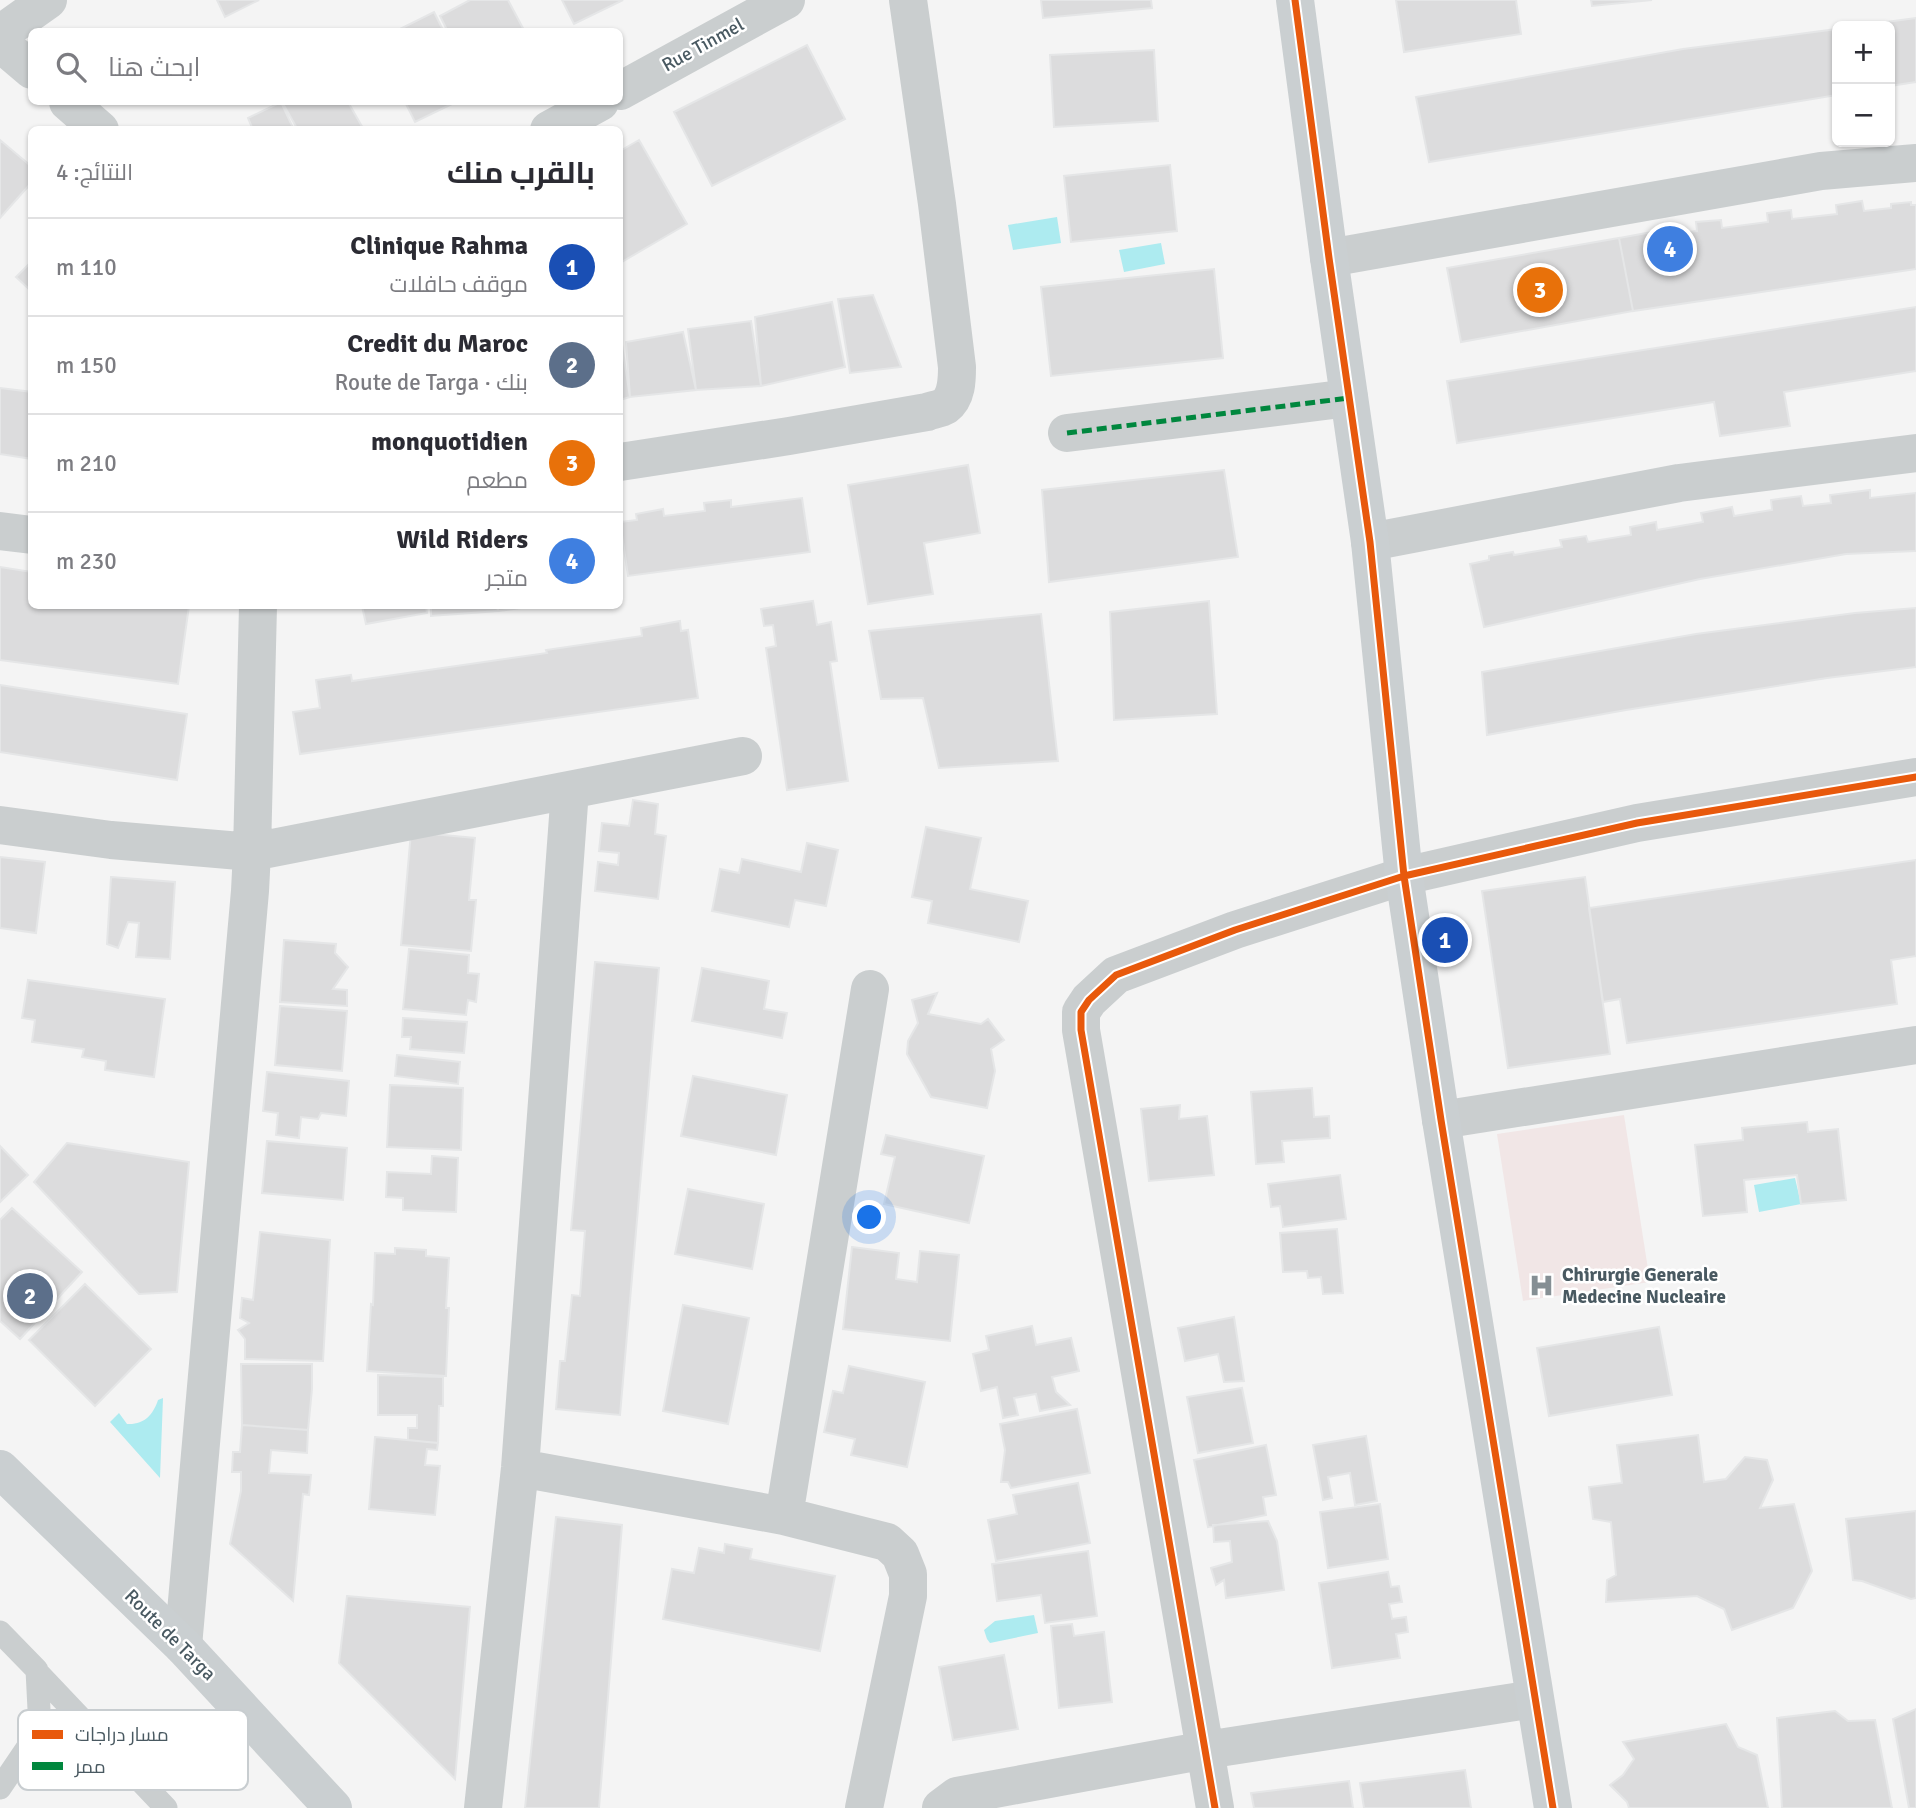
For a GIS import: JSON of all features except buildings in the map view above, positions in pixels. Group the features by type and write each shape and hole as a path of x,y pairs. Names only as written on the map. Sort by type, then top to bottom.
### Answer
{"street":[{"path":"0,34 48,0"},
{"name":"Rue Tinmel","path":"623,89 786,0"},
{"path":"623,462 927,412 944,406 953,396 957,367 908,0"},
{"path":"1295,0 1328,258 1370,542 1404,876 1553,1808"},
{"path":"0,43 28,67"},
{"path":"71,105 95,126"},
{"path":"556,126 595,105"},
{"path":"1328,258 1821,171 1916,163"},
{"path":"1067,433 1349,398"},
{"path":"1370,542 1679,483 1916,453"},
{"path":"0,531 28,534"},
{"path":"183,1646 252,852 258,609"},
{"path":"0,825 111,840 252,852 743,756"},
{"path":"1215,1808 1083,1044 1082,1012 1089,1000 1116,975 1235,930 1404,876 1637,823 1916,777"},
{"path":"483,1808 520,1468 570,790"},
{"path":"784,1516 870,989"},
{"path":"1441,1119 1916,1045"},
{"path":"520,1468 784,1516 887,1542 900,1554 908,1574 908,1596 864,1808"},
{"name":"Route de Targa","path":"0,1469 183,1646 242,1710"},
{"path":"941,1808 957,1796 1206,1750 1534,1699"},
{"name":"Route de Targa","path":"248,1716 333,1808"}],"lane":[{"path":"0,1632 73,1710"},
{"path":"37,1672 39,1710"},
{"path":"0,1788 18,1761"},
{"path":"149,1790 166,1808"}],"shaded area":[{"path":"1624,1115 1650,1282 1523,1301 1497,1134"}],"water":[{"path":"1057,217 1061,243 1013,250 1008,225"},
{"path":"1161,243 1165,264 1124,272 1119,250"},
{"path":"1795,1178 1801,1204 1759,1212 1754,1185"},
{"path":"163,1398 160,1478 110,1422 119,1413 127,1424 143,1421 158,1400"},
{"path":"1034,1615 1038,1633 990,1643 987,1639 984,1630 995,1621"}],"marked path":[{"path":"1067,433 1349,398"}],"cycle path":[{"path":"1295,0 1370,542 1404,876 1553,1808"},
{"path":"1215,1808 1081,1030 1081,1012 1089,1000 1116,975 1235,930 1404,876 1637,823 1916,777"}],"place":[{"name":"Wild Riders","path":"1670,249"},
{"name":"monquotidien","path":"1540,290"},
{"name":"Clinique Rahma","path":"1445,940"},
{"name":"Chirurgie Generale Medecine Nucleaire","path":"1542,1286"},
{"name":"Credit du Maroc","path":"30,1296"}]}
